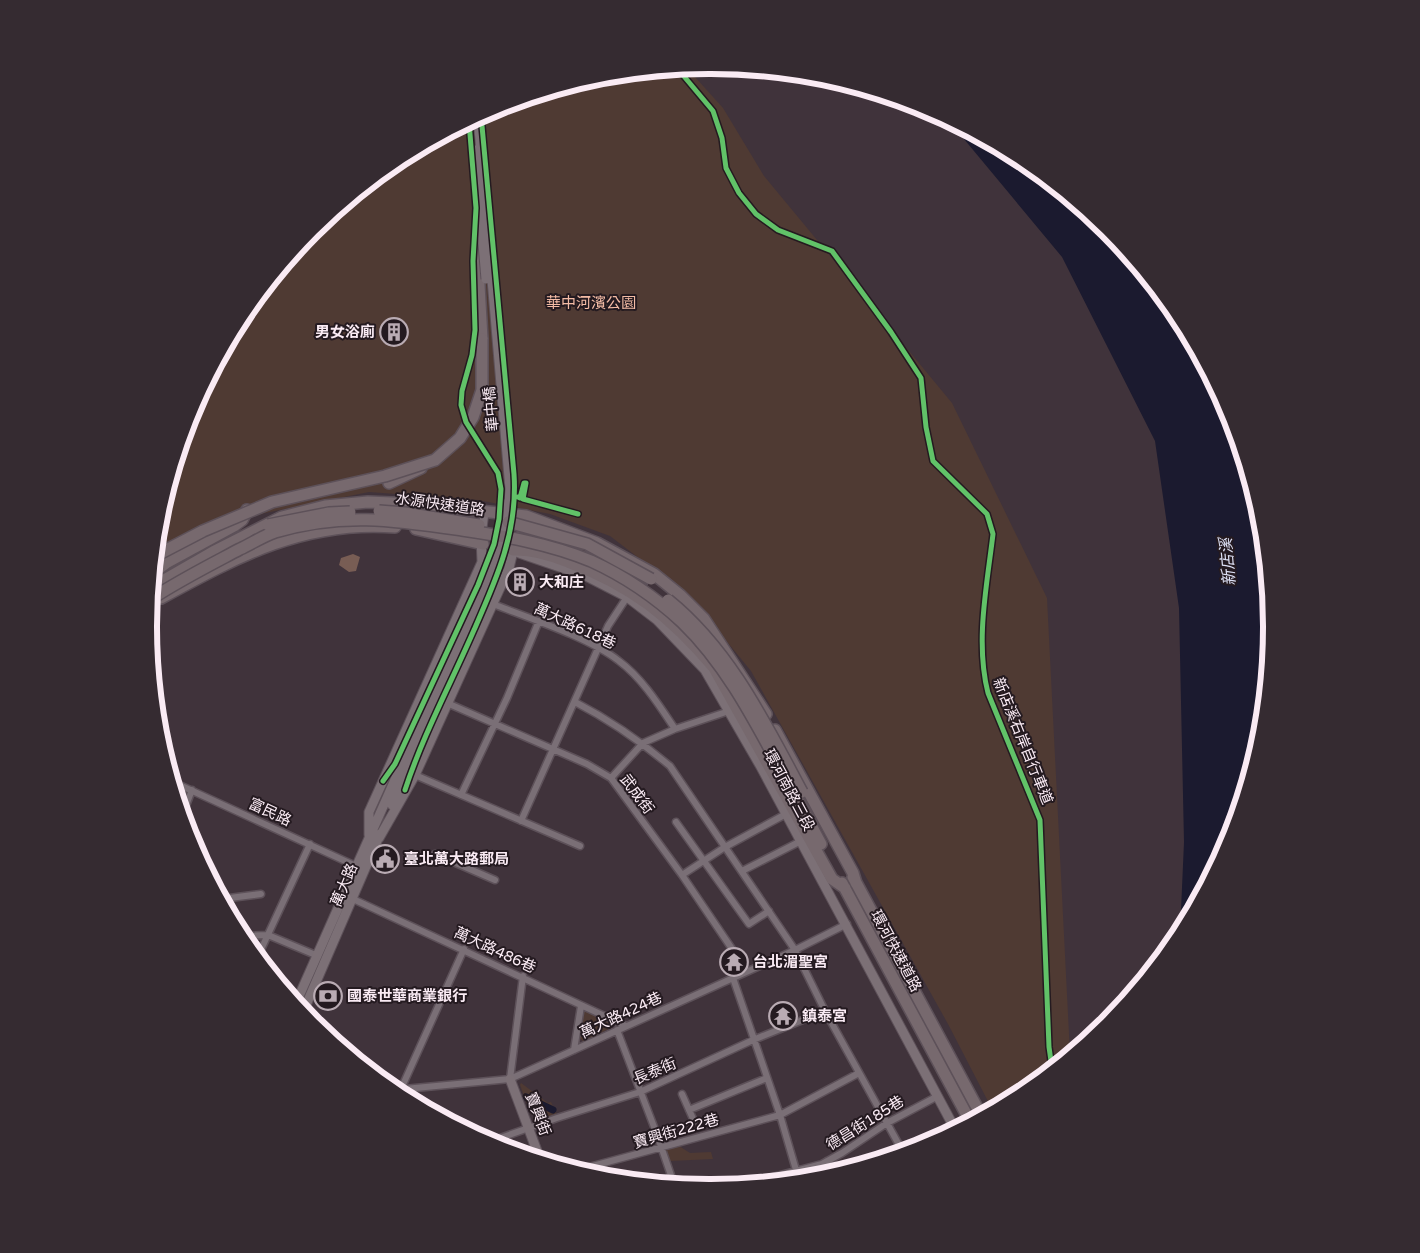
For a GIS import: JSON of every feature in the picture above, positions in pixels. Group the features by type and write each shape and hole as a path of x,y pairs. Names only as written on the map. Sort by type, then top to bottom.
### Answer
{"highway":[{"path":"389,483 435,460 460,438 468,428 482,390 482,339 478,266 481,224"},
{"path":"162,553 203,530 272,502 385,476 435,460"},
{"path":"268,525 282,517 324,506 368,502 416,504 526,516 597,543 654,574 680,595 704,619 752,690 841,851 856,883"},
{"path":"161,567 174,558 234,526 242,520 248,508"},
{"name":"水源快速道路","path":"159,584 213,552 268,525 329,513 383,511 412,514 519,532 574,547 621,569 668,600 704,633 746,692 799,794"},
{"name":"水源快速道路","path":"158,594 181,579 274,532 329,521 388,519 503,536 569,554 591,562 629,582 660,603 698,638 738,693 799,794"},
{"path":"508,522 559,535 610,555 651,579 687,608 704,633"},
{"path":"158,599 212,570 277,541 308,533 366,526 417,529 483,544"},
{"path":"513,550 524,549 543,554 610,580 632,592 667,618 691,641 714,668 832,879 845,888"},
{"name":"環河快速道路","path":"799,794 856,883 978,1109"},
{"name":"環河快速道路","path":"799,794 845,888 967,1115"}],"main road":[{"name":"華中橋","path":"403,767 490,586 503,553 508,522 510,489 479,125"},
{"name":"華中橋","path":"403,767 497,550 502,522 504,472 473,128"},
{"path":"374,837 369,812 482,562 483,544 481,536 484,512"},
{"path":"374,837 415,774 509,568 513,550 524,529 526,516"},
{"name":"環河南路三段","path":"483,544 513,550 586,576 627,597 657,620 706,670 847,924 952,1123"},
{"path":"482,562 493,554 505,557 509,568"},
{"name":"萬大路","path":"307,1005 353,899 374,837 403,767"},
{"name":"萬大路","path":"299,996 356,866 374,837"},
{"name":"寶興街","path":"510,1079 537,1151"}],"street":[{"path":"522,821 608,626 627,597"},
{"name":"萬大路618巷","path":"493,604 598,648 619,660 660,705 675,729"},
{"path":"461,795 539,622"},
{"path":"575,702 603,717 643,743 670,766 795,950 825,1011 899,1146"},
{"name":"武成街","path":"447,703 554,749 611,778 682,875 747,971"},
{"path":"611,778 643,743 675,729 730,711"},
{"path":"415,774 580,846"},
{"name":"富民路","path":"181,785 356,866"},
{"path":"187,803 192,790"},
{"path":"682,875 725,846 786,814"},
{"path":"676,822 749,924 769,911"},
{"path":"742,871 801,841"},
{"path":"261,949 310,844"},
{"path":"435,854 495,880"},
{"path":"228,898 262,894"},
{"name":"萬大路486巷","path":"353,899 523,976 581,1006 626,1026"},
{"name":"萬大路424巷","path":"408,1089 510,1079 795,950 847,924"},
{"path":"251,936 268,935 318,956"},
{"path":"400,1084 464,949"},
{"path":"510,1079 523,976"},
{"path":"733,978 780,1114 796,1170"},
{"path":"574,1050 581,1006"},
{"name":"長泰街","path":"500,1138 528,1127 640,1092 753,1040 825,1011"},
{"path":"617,1030 672,1178"},
{"name":"寶興街222巷","path":"592,1166 780,1114 859,1073"},
{"path":"690,1110 766,1078"},
{"path":"682,1094 694,1121"},
{"name":"德昌街185巷","path":"777,1175 827,1161 887,1123 938,1096"},
{"path":"827,1161 829,1166"}],"green space":[{"name":"華中河濱公園","path":"693,74 723,108 764,176 952,403 1047,598 1070,1046 1017,1086 989,1103 948,1024 751,671 691,598 610,536 550,514 478,500 369,492 265,513 228,525 161,565 176,483 199,415 214,382 250,319 294,262 319,236 374,188 403,167 434,148 498,116 532,103 602,84 638,78"},
{"path":"587,1009 612,1021 613,1027 583,1041 578,1037 581,1012"},
{"path":"521,1083 548,1103 551,1102 557,1115 551,1117 528,1107 520,1085"},
{"path":"679,1146 690,1153 711,1152 713,1159 670,1161 665,1150"}],"shaded area":[{"path":"353,554 360,557 356,571 349,572 339,565 341,558"}],"water":[{"name":"新店溪","path":"960,134 1017,167 1074,211 1126,262 1149,290 1170,319 1206,382 1221,415 1244,483 1258,554 1262,590 1262,663 1258,699 1244,770 1221,838 1206,871 1181,917 1184,842 1179,608 1155,441 1062,257"}],"waterway":[{"path":"526,1097 553,1110"}],"cycle path":[{"name":"新店溪右岸自行車道","path":"683,75 713,111 722,138 726,168 739,193 756,214 778,230 832,251 891,332 921,378 926,427 933,461 987,514 993,534 983,614 982,654 984,674 988,693 1040,820 1051,1061"},
{"path":"405,790 429,729 491,592 504,554 513,515 514,474 482,124"},
{"path":"383,781 395,764 478,585 494,544 499,519 501,489 498,473 466,422 461,405 462,391 472,355 475,330 473,261 476,208 470,129"},
{"path":"518,497 520,498 524,483 526,483 523,499 578,514"}],"place":[{"name":"男女浴廁","path":"394,332"},
{"name":"大和庄","path":"520,582"},
{"name":"臺北萬大路郵局","path":"385,859"},
{"name":"台北湄聖宮","path":"734,962"},
{"name":"國泰世華商業銀行","path":"328,996"},
{"name":"鎮泰宮","path":"783,1016"}]}
